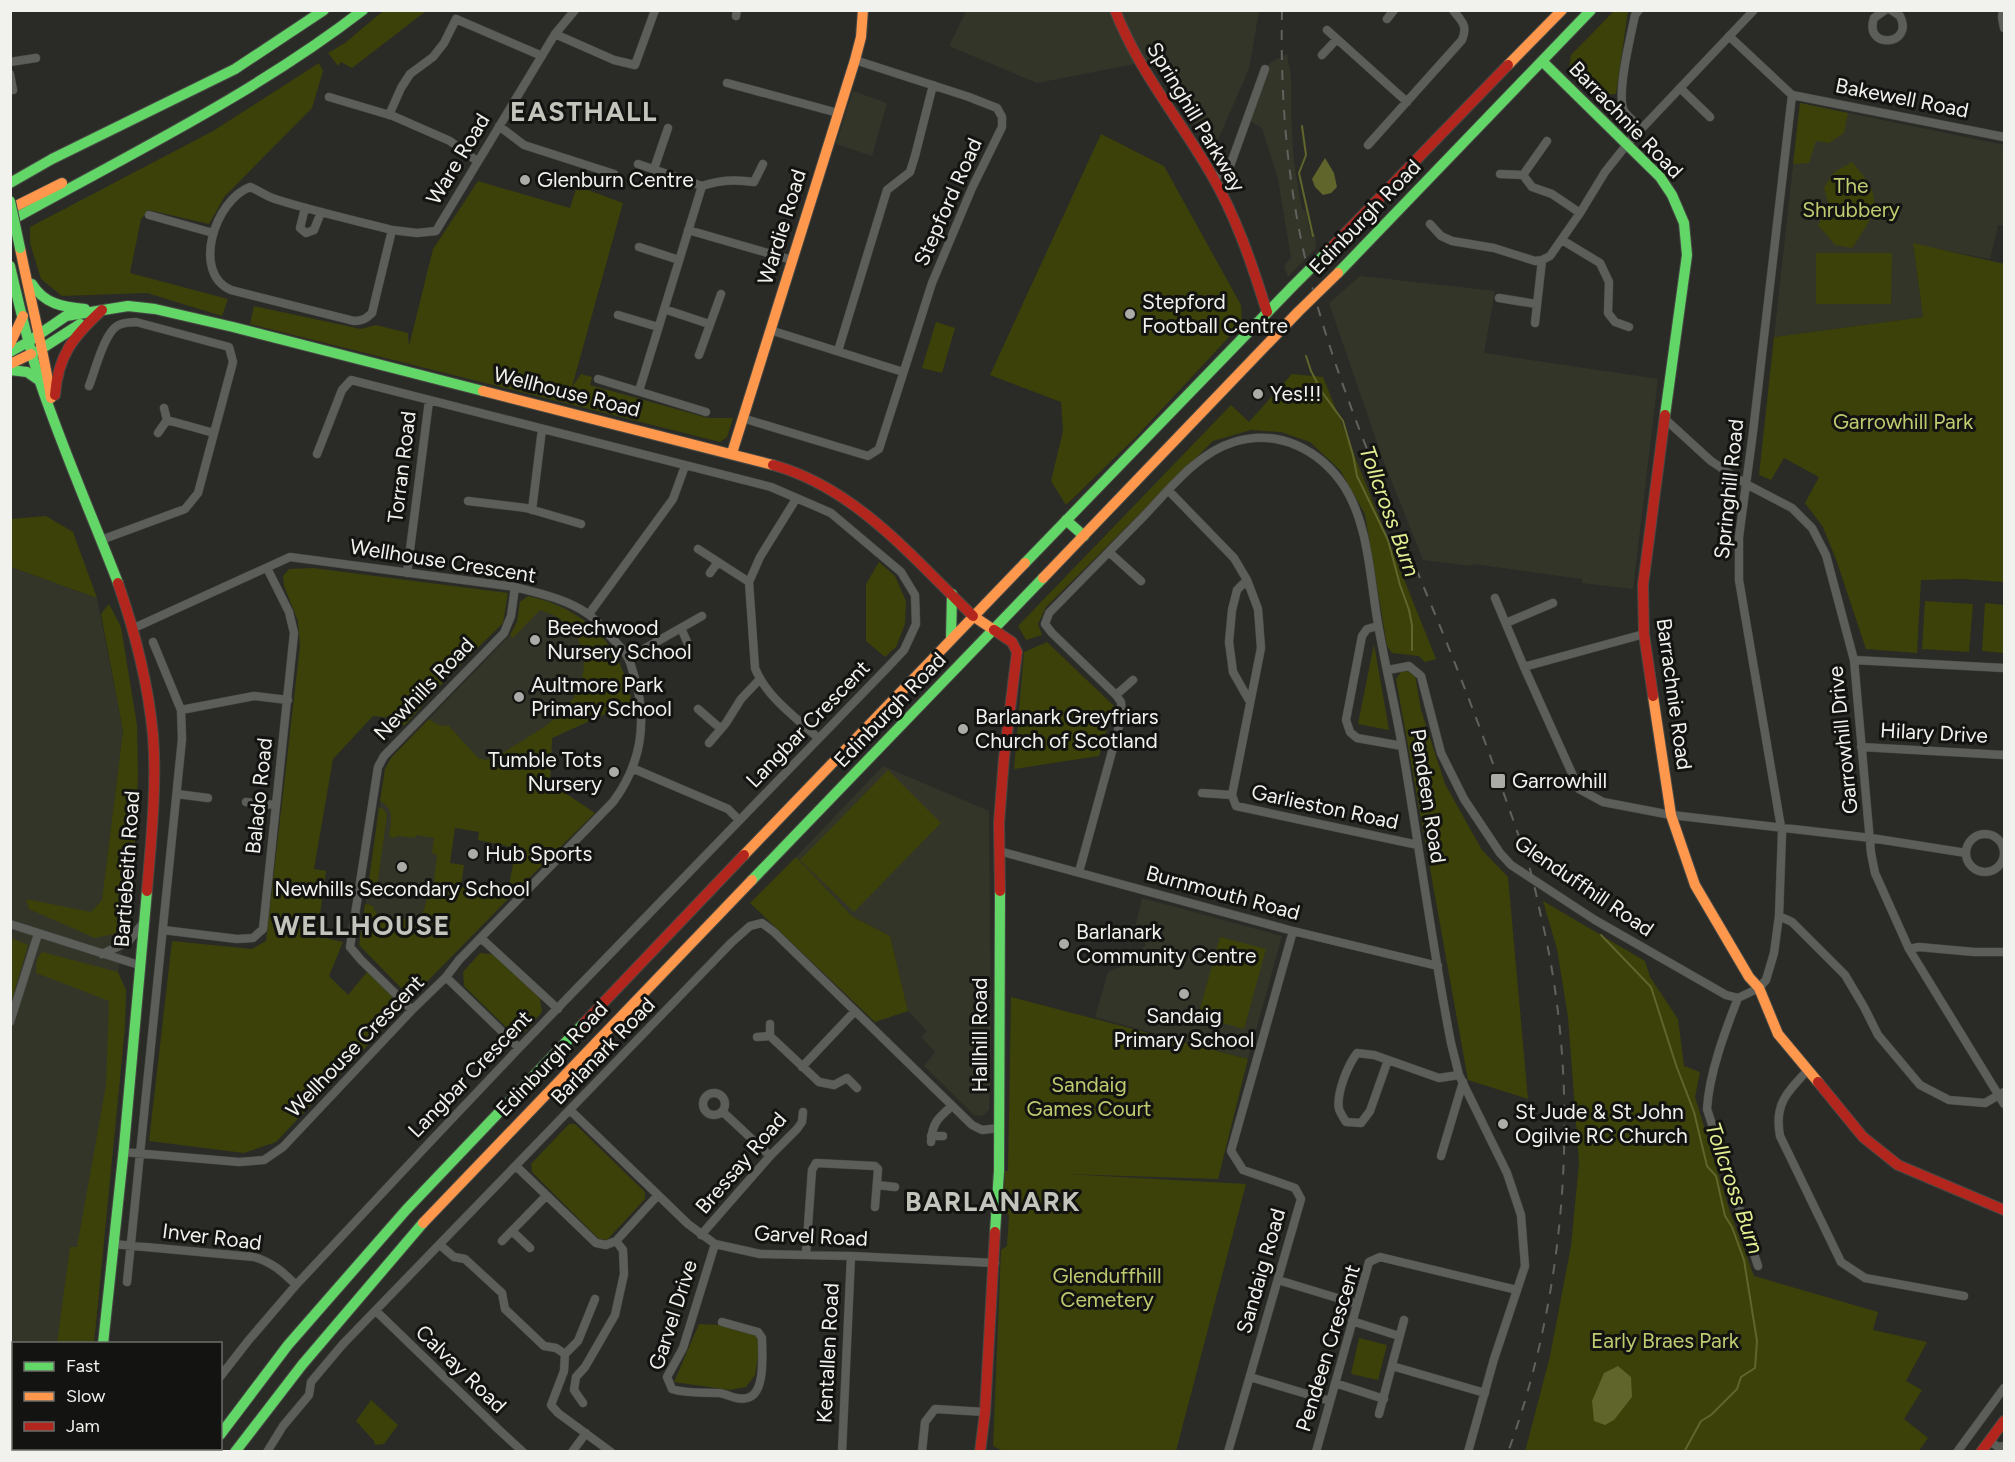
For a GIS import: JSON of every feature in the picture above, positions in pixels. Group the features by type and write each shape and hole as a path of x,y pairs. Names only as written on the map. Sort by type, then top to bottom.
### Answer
{"main road":[{"path":"10,183 52,159 235,69 324,10"},
{"path":"10,221 194,120 280,69 363,10"},
{"name":"Wardie Road","path":"732,453 855,60 861,37 863,10"},
{"name":"Springhill Parkway","path":"1115,10 1143,69 1214,179 1243,242 1267,312 1281,330"},
{"name":"Edinburgh Road","path":"222,1432 288,1345 406,1210 973,616 1267,312 1528,48 1562,10"},
{"name":"Edinburgh Road","path":"235,1452 302,1365 420,1226 584,1053 1591,10"},
{"name":"Barrachnie Road","path":"1528,48 1660,177 1672,195 1684,223 1687,255 1643,585 1644,634 1671,814 1695,885 1749,977 1760,988 1778,1034 1863,1137 1898,1165 2004,1210"},
{"path":"10,209 194,120"},
{"path":"10,176 86,142"},
{"name":"Bartiebeith Road","path":"10,201 45,358 53,413"},
{"name":"Bartiebeith Road","path":"10,266 31,354 40,381 134,628 153,736 153,799 143,922 103,1342"},
{"path":"26,270 36,292 47,302 60,306 103,309"},
{"name":"Wellhouse Road","path":"10,352 66,316 128,306 155,309 732,453 810,478 865,512 973,616 994,630"},
{"path":"53,413 55,386 61,359 70,341 103,309"},
{"name":"Wellhouse Road","path":"10,364 42,350 103,309"},
{"path":"10,344 23,316"},
{"path":"10,370 27,372 40,381"},
{"path":"1066,520 1084,537"},
{"path":"951,639 952,594"},
{"name":"Hallhill Road","path":"980,1452 985,1412 995,1263 999,1128 999,823 1004,758 1017,652 1012,642 994,630"},
{"path":"1981,1452 2004,1421"}],"street":[{"name":"Ware Road","path":"213,233 222,213 243,190 250,187 305,208 392,230 417,233 436,231 555,34 575,10"},
{"path":"555,34 614,60 635,65 655,10"},
{"path":"1387,19 1394,10"},
{"path":"1368,145 1462,40 1466,31 1463,22 1453,10"},
{"path":"1639,10 1635,15 1628,49 1621,101 1625,113 1641,128"},
{"path":"1430,224 1441,237 1452,240 1494,248 1535,261 1550,256 1605,172 1641,128 1754,10"},
{"path":"1885,10 1874,18 1873,28 1877,37 1886,41 1900,35 1903,26 1900,16 1892,11"},
{"path":"2003,10 2004,28"},
{"path":"389,115 400,88 410,74 433,57 444,43 456,19 542,56"},
{"path":"1327,30 1407,102"},
{"path":"1729,36 1792,95"},
{"path":"1323,55 1337,39"},
{"path":"10,62 36,58"},
{"name":"Stepford Road","path":"742,418 868,456 879,449 932,283 972,188 1002,127 1002,117 997,108 855,60"},
{"path":"1214,179 1230,166 1264,69"},
{"path":"10,74 13,90"},
{"path":"727,83 838,113"},
{"path":"838,351 887,190 910,172 933,85"},
{"path":"1680,88 1710,117"},
{"name":"Bakewell Road","path":"1792,95 2004,137"},
{"name":"Springhill Road","path":"1760,988 1767,980 1774,953 1779,916 1781,827 1739,580 1739,537 1792,95"},
{"path":"329,97 389,115 450,141 477,160"},
{"path":"499,126 524,145 614,174"},
{"path":"654,169 668,128"},
{"path":"1523,175 1547,141"},
{"path":"638,164 702,186 715,181 754,182 763,164"},
{"path":"1500,174 1523,175 1532,186 1552,194 1580,213"},
{"path":"639,391 702,186"},
{"path":"305,208 300,228 306,233 314,230 321,212"},
{"path":"149,214 213,233 211,262 216,279 221,286 361,321 372,313 392,230"},
{"path":"688,230 792,260"},
{"path":"1562,240 1600,263 1609,282 1608,313 1615,322 1629,327"},
{"path":"639,247 679,260"},
{"path":"1535,323 1542,260"},
{"path":"699,355 721,294"},
{"path":"1499,298 1536,304"},
{"path":"664,309 709,324"},
{"path":"618,315 658,327"},
{"path":"89,386 108,336 115,327 123,323 136,322 229,347 233,362 198,494 185,509 101,540"},
{"path":"770,330 903,372"},
{"path":"597,379 706,412"},
{"name":"Langbar Crescent","path":"222,1374 296,1286 519,1048 904,650 916,624 915,595 901,572 831,513 771,488 351,380 342,390 317,454"},
{"name":"Torran Road","path":"407,573 429,401"},
{"path":"158,433 167,420 164,408"},
{"name":"Garrowhill Drive","path":"1665,418 1711,461 1746,484 1792,508 1812,528 1826,555 1854,660 1871,853 1875,873 1910,949 2002,1094 2004,1104"},
{"path":"167,420 214,433"},
{"path":"532,510 542,429"},
{"name":"Pendeen Road","path":"1116,695 1052,633 1045,624 1049,613 1169,490 1217,448 1257,437 1282,438 1305,449 1328,465 1345,488 1359,515 1402,746 1438,966 1461,1079 1508,1173 1521,1215 1524,1266 1468,1452"},
{"path":"589,614 673,499 685,466"},
{"name":"Garlieston Road","path":"1169,490 1234,558 1247,580 1258,609 1261,648 1232,795 1236,806 1418,845"},
{"path":"796,500 751,573 749,582 755,668 759,680 768,691 818,738"},
{"path":"468,501 532,510 581,524"},
{"path":"698,549 749,582"},
{"path":"1109,552 1141,581"},
{"name":"Wellhouse Crescent","path":"123,1152 239,1162 264,1160 283,1147 446,977 459,960 482,939 613,802 622,789 638,754 642,729 639,692 628,658 589,614 550,596 515,587 290,557 134,628"},
{"path":"710,573 718,562"},
{"name":"Balado Road","path":"163,930 237,939 253,938 263,929 294,633 289,612 267,568"},
{"path":"1247,580 1237,590 1232,610 1229,642 1233,672 1250,702"},
{"name":"Newhills Road","path":"412,1010 350,947 378,767 384,756 504,633 511,616 515,587"},
{"path":"1495,598 1579,789 1604,802 1671,814 1871,838 1966,853"},
{"path":"1506,623 1553,603"},
{"path":"628,658 702,616"},
{"path":"1378,626 1367,629 1362,636 1346,720 1350,732 1357,738 1402,746"},
{"path":"681,628 688,644"},
{"path":"1524,667 1644,634"},
{"name":"Bartiebeith Road","path":"127,1282 182,740 181,710 153,642"},
{"path":"1854,660 2004,668"},
{"name":"Glenduffhill Road","path":"1388,670 1409,666 1421,676 1441,753 1464,799 1500,853 1511,865 1595,920 1714,989 1738,998"},
{"path":"709,743 741,699 759,680"},
{"path":"1079,872 1122,715 1121,702 1116,695 1133,680"},
{"path":"181,710 254,696 288,700"},
{"path":"698,709 721,729"},
{"name":"Hilary Drive","path":"1861,747 2004,754"},
{"path":"632,768 728,809 739,820"},
{"name":"Garlieston Road","path":"1202,793 1232,795"},
{"path":"177,794 208,798"},
{"path":"246,802 275,805"},
{"path":"1987,833 1998,838 2004,849 2004,856 1993,871 1980,872 1970,865 1966,853 1967,846 1975,836 1987,833"},
{"name":"Burnmouth Road","path":"999,850 1293,931 1438,966"},
{"path":"1779,916 1792,922 1845,975 1878,1035 1920,1085 1949,1100 1985,1103 2002,1094"},
{"path":"102,954 128,942 143,922"},
{"name":"Barlanark Road","path":"267,1452 283,1426 309,1395 311,1382 343,1344 750,926 762,923 774,932 972,1125 982,1130 999,1128"},
{"path":"10,924 139,965"},
{"name":"Sandaig Road","path":"1228,1452 1301,1199 1294,1188 1243,1170 1231,1150 1293,931"},
{"path":"10,1022 38,934"},
{"path":"482,939 558,1009"},
{"path":"1910,949 1919,946 1974,952 2004,952"},
{"path":"446,977 519,1048"},
{"path":"1758,1266 1707,1109 1708,1094 1738,998 1760,988"},
{"path":"802,1067 855,1011"},
{"path":"770,1024 770,1036"},
{"path":"757,1036 770,1036 819,1082 834,1085 847,1078 857,1088"},
{"path":"1388,1060 1370,1111 1361,1122 1346,1122 1339,1108 1341,1086 1350,1062 1357,1053 1374,1055 1439,1077 1461,1079 1441,1156"},
{"path":"1808,1070 1789,1090 1780,1106 1777,1120 1780,1136 1841,1262 1865,1278 1964,1296"},
{"path":"944,1136 931,1139 931,1129 952,1106"},
{"name":"Garvel Road","path":"570,1110 701,1235 715,1244 760,1254 995,1263"},
{"path":"723,1112 770,1156"},
{"name":"Bressay Road","path":"701,1235 802,1122 803,1112"},
{"path":"806,1254 812,1170 816,1163 875,1166 878,1169 875,1208"},
{"path":"516,1166 596,1243 606,1245 616,1241 658,1195"},
{"path":"877,1185 896,1187"},
{"path":"502,1241 546,1196"},
{"path":"512,1231 530,1248"},
{"path":"583,1403 574,1390 576,1377 615,1315 624,1274 623,1250 616,1241"},
{"name":"Inver Road","path":"114,1244 254,1257 281,1270 296,1286"},
{"name":"Garvel Drive","path":"715,1244 683,1348 667,1377 672,1389 683,1393 724,1394 737,1399 748,1398 756,1393 760,1383 762,1338 758,1332 722,1322"},
{"path":"440,1245 454,1257 465,1259 502,1293 505,1309 543,1346 556,1348 565,1354"},
{"name":"Kentallen Road","path":"842,1452 851,1256"},
{"name":"Pendeen Crescent","path":"1318,1451 1369,1262 1380,1257 1517,1290"},
{"path":"1278,1280 1357,1304"},
{"path":"595,1299 578,1341 565,1354 564,1371 551,1405 558,1413 611,1452"},
{"name":"Calvay Road","path":"376,1311 523,1452"},
{"path":"1379,1414 1404,1320"},
{"path":"1352,1322 1399,1336"},
{"path":"1392,1366 1485,1393"},
{"path":"1250,1377 1330,1401"},
{"path":"1335,1383 1384,1399"},
{"path":"1957,1452 2004,1388"},
{"path":"922,1452 925,1422 935,1409 985,1412"},
{"path":"572,1452 585,1433"},
{"path":"1990,1441 1998,1447 2004,1446"}],"shaded area":[{"path":"966,11 1259,11 1249,69 1216,144 1199,131 1150,61 1037,83 949,46"},
{"path":"1287,54 1291,76 1294,163 1302,209 1306,211 1310,233 1315,234 1316,248 1288,277 1284,266 1291,257 1278,179 1262,128 1250,121 1265,69 1271,62"},
{"path":"853,91 887,103 872,156 836,144"},
{"path":"1800,103 2004,145 2004,226 1998,225 1990,259 1913,244 1923,317 1774,337"},
{"path":"1325,158 1334,173 1337,187 1331,193 1323,195 1315,187 1312,179"},
{"path":"1360,276 1495,291 1484,353 1658,379 1633,589 1582,583 1582,579 1473,564 1472,566 1423,560 1382,457 1329,303"},
{"path":"11,567 97,598 123,731 102,900 92,912 127,918 118,972 126,990 125,1027 94,1342 12,1342 12,1450 78,1450 11,1452"},
{"path":"528,596 565,608 599,633 603,715 552,738 550,783 543,784 446,833 434,905 411,930 363,922 385,769 391,758 510,635 517,622 520,602"},
{"path":"883,766 989,811 991,1054 989,1110 982,1116 974,1115 924,1066 935,1052 921,1037 927,1031 908,1011 890,936 853,917 796,857"},
{"name":"Sandaig Primary School","path":"1142,898 1282,936 1248,1059 1095,1017 1108,972 1137,960 1138,951 1146,945 1135,929"},
{"path":"1618,1366 1631,1377 1632,1397 1614,1420 1605,1425 1594,1421 1592,1401 1604,1373"}],"green space":[{"path":"383,11 426,11 352,68 341,62 338,66 328,53 345,43"},
{"path":"1614,11 1628,11 1616,94 1595,95 1569,69 1571,55"},
{"path":"319,63 323,71 312,108 225,196 209,224 149,210 141,219 130,273 228,299 222,316 147,293 62,296 41,279 30,243 30,227 213,131"},
{"path":"1800,103 1848,113 1844,133 1829,143 1816,141 1809,163 1793,164"},
{"name":"Stepford Football Centre","path":"1101,134 1164,166 1241,305 1242,323 1135,438 1066,505 1051,481 1063,431 1061,402 990,375"},
{"name":"The Shrubbery","path":"1852,162 1870,186 1874,204 1868,223 1852,248 1835,245 1818,225 1829,206 1824,188 1833,173"},
{"path":"478,181 570,208 577,186 623,203 572,387 581,374 592,377 590,385 708,418 733,418 727,437 720,442 250,324 254,306 361,329 376,325 408,333 409,346 433,249"},
{"name":"Garrowhill Park","path":"1913,243 2004,264 2004,582 1962,579 1921,580 1917,653 1866,649 1823,527 1805,503 1819,477 1784,458 1771,480 1759,475 1774,337 1923,317"},
{"path":"1816,253 1892,253 1891,304 1816,304"},
{"path":"936,322 955,328 942,373 922,368"},
{"path":"1292,374 1323,377 1436,659 1425,662 1419,656 1392,653 1387,646 1365,514 1340,470 1310,442 1281,432 1251,430 1213,441 1046,607 1038,624 1042,635 1026,640 1018,626 1231,405 1249,422"},
{"path":"46,516 73,532 97,598 11,567 11,519"},
{"path":"879,562 895,576 906,601 905,624 896,647 885,657 866,641 866,584"},
{"path":"313,568 508,593 503,623 448,677 404,726 393,718 373,716 333,759 314,869 326,871 317,936 343,942 329,976 348,995 367,972 404,1007 276,1142 244,1153 149,1141 172,941 252,949 266,941 300,646 298,621 284,586 283,576 289,569"},
{"path":"528,596 550,602 569,611 600,634 621,666 633,707 603,715 552,738 550,783 595,813 513,894 509,886 516,848 478,840 479,832 455,828 450,863 464,865 461,887 499,893 509,898 415,994 407,994 359,945 365,904 372,905 377,914 415,921 424,910 427,898 432,896 437,855 432,853 434,838 416,835 415,838 399,836 392,838 389,835 390,812 380,801 385,769 391,758 429,719 440,725 448,725 478,758 486,760 498,756 545,726 571,701 579,686 583,671 583,655 579,641 570,628 557,617 540,610 513,638 510,635 517,622 520,602"},
{"path":"1925,601 1973,604 1969,652 1922,649"},
{"path":"1985,603 2004,605 2004,653 1982,651"},
{"path":"109,604 121,627 137,725 138,775 134,863 127,918 114,934 95,938 29,909 26,899 91,912 102,900 123,731 101,614"},
{"path":"1047,642 1114,706 1099,756 1014,769 1024,652"},
{"path":"1374,644 1389,730 1358,724"},
{"path":"1408,671 1415,675 1421,710 1445,784 1482,850 1508,877 1528,1099 1468,1080 1396,679 1401,672"},
{"path":"888,770 941,823 854,912 800,860"},
{"path":"379,807 387,814 376,895 367,895"},
{"path":"796,857 853,917 890,936 908,1011 875,1022 750,903"},
{"name":"Early Braes Park","path":"1543,901 1645,961 1650,977 1678,1019 1684,1066 1700,1072 1695,1097 1730,1212 1754,1276 1878,1312 1873,1330 1927,1342 1906,1381 1922,1390 1904,1419 1928,1438 1918,1452 1525,1452 1550,1356 1571,1246 1579,1163 1568,1017 1557,949"},
{"path":"1220,937 1266,949 1244,1029 1198,1016"},
{"path":"11,938 28,945 11,1003"},
{"path":"42,952 118,972 126,990 125,1027 94,1342 57,1342 70,1247 77,1247 106,1085 109,1001 36,973 37,959"},
{"path":"480,953 492,954 540,998 542,1012 524,1033 512,1033 464,986 463,972"},
{"name":"Glenduffhill Cemetery","path":"1011,997 1248,1059 1218,1179 1065,1174 1246,1184 1176,1451 1005,1452 993,1446 1001,1250 1007,1246 1009,1215 1003,1211 1005,1171 1008,1171"},
{"path":"569,1124 575,1124 645,1192 645,1199 607,1240 599,1239 532,1172 531,1164"},
{"path":"699,1324 743,1326 755,1334 760,1345 755,1375 746,1387 730,1390 674,1382"},
{"path":"1359,1338 1387,1345 1378,1380 1351,1374"},
{"path":"371,1400 398,1425 384,1444 375,1445 356,1421"}],"waterway":[{"name":"Tollcross Burn","path":"1302,126 1306,155 1299,173 1313,236"},
{"name":"Tollcross Burn","path":"1306,356 1322,392 1343,421 1357,476 1388,540 1409,610 1412,625 1412,650"},
{"name":"Tollcross Burn","path":"1601,935 1651,987 1694,1112 1707,1166 1716,1176 1725,1216 1732,1227 1744,1260 1757,1341 1755,1368 1741,1377 1737,1389 1711,1415 1701,1421 1684,1452"}],"railway":[{"path":"1282,10 1282,79 1291,183 1304,252 1323,326 1350,403 1453,659 1514,821 1534,883 1553,977 1561,1045 1564,1114 1563,1184 1556,1253 1545,1322 1529,1388 1508,1452"}],"traffic: fast":[{"path":"10,183 52,159 235,69 324,10"},
{"path":"10,221 235,96 279,69 363,10"},
{"path":"1338,273 1591,10"},
{"path":"1542,61 1660,177 1672,195 1684,223 1687,255 1665,415"},
{"path":"10,201 20,248"},
{"path":"1293,286 1328,251"},
{"path":"10,266 40,382 118,583"},
{"path":"32,284 48,300 69,307 85,309"},
{"path":"1025,563 1293,286"},
{"path":"28,342 66,316 128,306 155,309 233,327 483,391"},
{"path":"38,351 80,324"},
{"path":"10,352 28,342"},
{"path":"10,370 27,372 40,381"},
{"path":"1066,520 1084,536"},
{"path":"752,880 1043,578"},
{"path":"951,639 952,594"},
{"path":"103,1342 124,1147 147,891"},
{"path":"995,1232 999,1171 1000,891"},
{"path":"222,1432 288,1345 406,1210 584,1023"},
{"path":"235,1452 302,1365 423,1223"}],"traffic: slow":[{"path":"732,453 855,60 861,37 863,10"},
{"path":"1508,65 1562,10"},
{"path":"10,209 62,183"},
{"path":"20,248 51,398"},
{"path":"1298,312 1338,273"},
{"path":"1043,578 1298,312"},
{"path":"10,344 23,316"},
{"path":"10,364 31,354"},
{"path":"483,391 773,465"},
{"path":"744,855 1025,563"},
{"path":"973,616 994,630"},
{"path":"1653,696 1671,815 1695,885 1749,977 1759,988 1778,1034 1818,1082"},
{"path":"423,1223 752,880"}],"traffic: jam":[{"path":"1115,10 1135,53 1198,152 1228,206 1243,240 1267,312"},
{"path":"1328,251 1508,65"},
{"path":"55,395 60,369 69,348 75,338 102,310"},
{"path":"1653,696 1644,634 1643,585 1665,415"},
{"path":"773,465 831,490 857,508 906,549 973,616"},
{"path":"118,583 140,658 153,735 154,793 147,891"},
{"path":"994,630 1012,642 1017,652 1004,758 999,823 1000,891"},
{"path":"584,1023 744,855"},
{"path":"1818,1082 1863,1137 1898,1165 2004,1210"},
{"path":"980,1452 985,1412 995,1232"},
{"path":"1981,1452 2004,1421"}],"place":[{"name":"Glenburn Centre","path":"525,180"},
{"name":"Stepford Football Centre","path":"1130,314"},
{"name":"Yes!!!","path":"1258,394"},
{"name":"Beechwood Nursery School","path":"535,640"},
{"name":"Aultmore Park Primary School","path":"519,697"},
{"name":"Barlanark Greyfriars Church of Scotland","path":"963,729"},
{"name":"Tumble Tots Nursery","path":"614,772"},
{"name":"Garrowhill","path":"1498,781"},
{"name":"Hub Sports","path":"473,854"},
{"name":"Newhills Secondary School","path":"402,867"},
{"name":"Barlanark Community Centre","path":"1064,944"},
{"name":"Sandaig Primary School","path":"1184,994"},
{"name":"St Jude & St John Ogilvie RC Church","path":"1503,1124"}],"district":[{"name":"EASTHALL","path":"584,112"},
{"name":"WELLHOUSE","path":"362,926"},
{"name":"BARLANARK","path":"993,1202"}],"park label":[{"name":"Sandaig Games Court","path":"1089,1097"}]}
